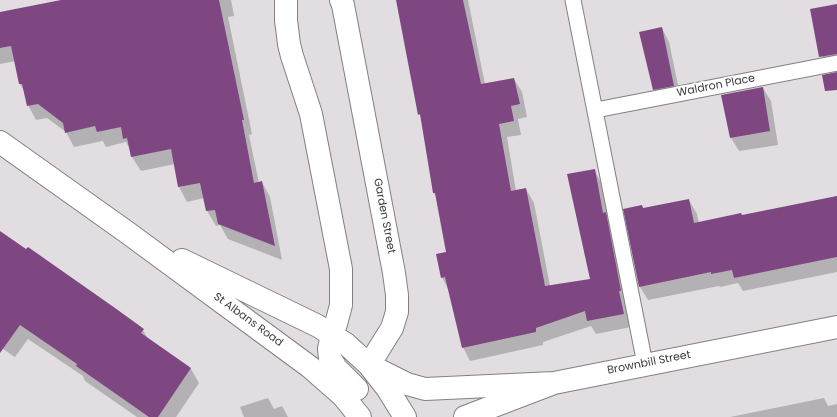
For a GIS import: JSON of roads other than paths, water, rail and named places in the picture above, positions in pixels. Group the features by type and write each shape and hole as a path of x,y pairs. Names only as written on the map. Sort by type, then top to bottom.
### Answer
{"street":[{"path":"286,0 286,20 289,44 311,114 341,269 341,305 332,334 329,354 332,363 364,398 375,417"},
{"name":"Garden Street","path":"341,0 397,295 397,312 392,328 370,365"},
{"name":"St Albans Road","path":"0,142 128,232 310,367 343,396 360,417"},
{"name":"St Albans Road","path":"128,232 318,326 346,344 370,365"},
{"name":"Brownbill Street","path":"465,417 554,383 837,326"},
{"path":"370,365 406,384 425,389 554,383"},
{"path":"370,365 387,388 405,417"}],"lane":[{"path":"573,0 596,110 645,364"},
{"name":"Waldron Place","path":"596,110 837,63"}]}
